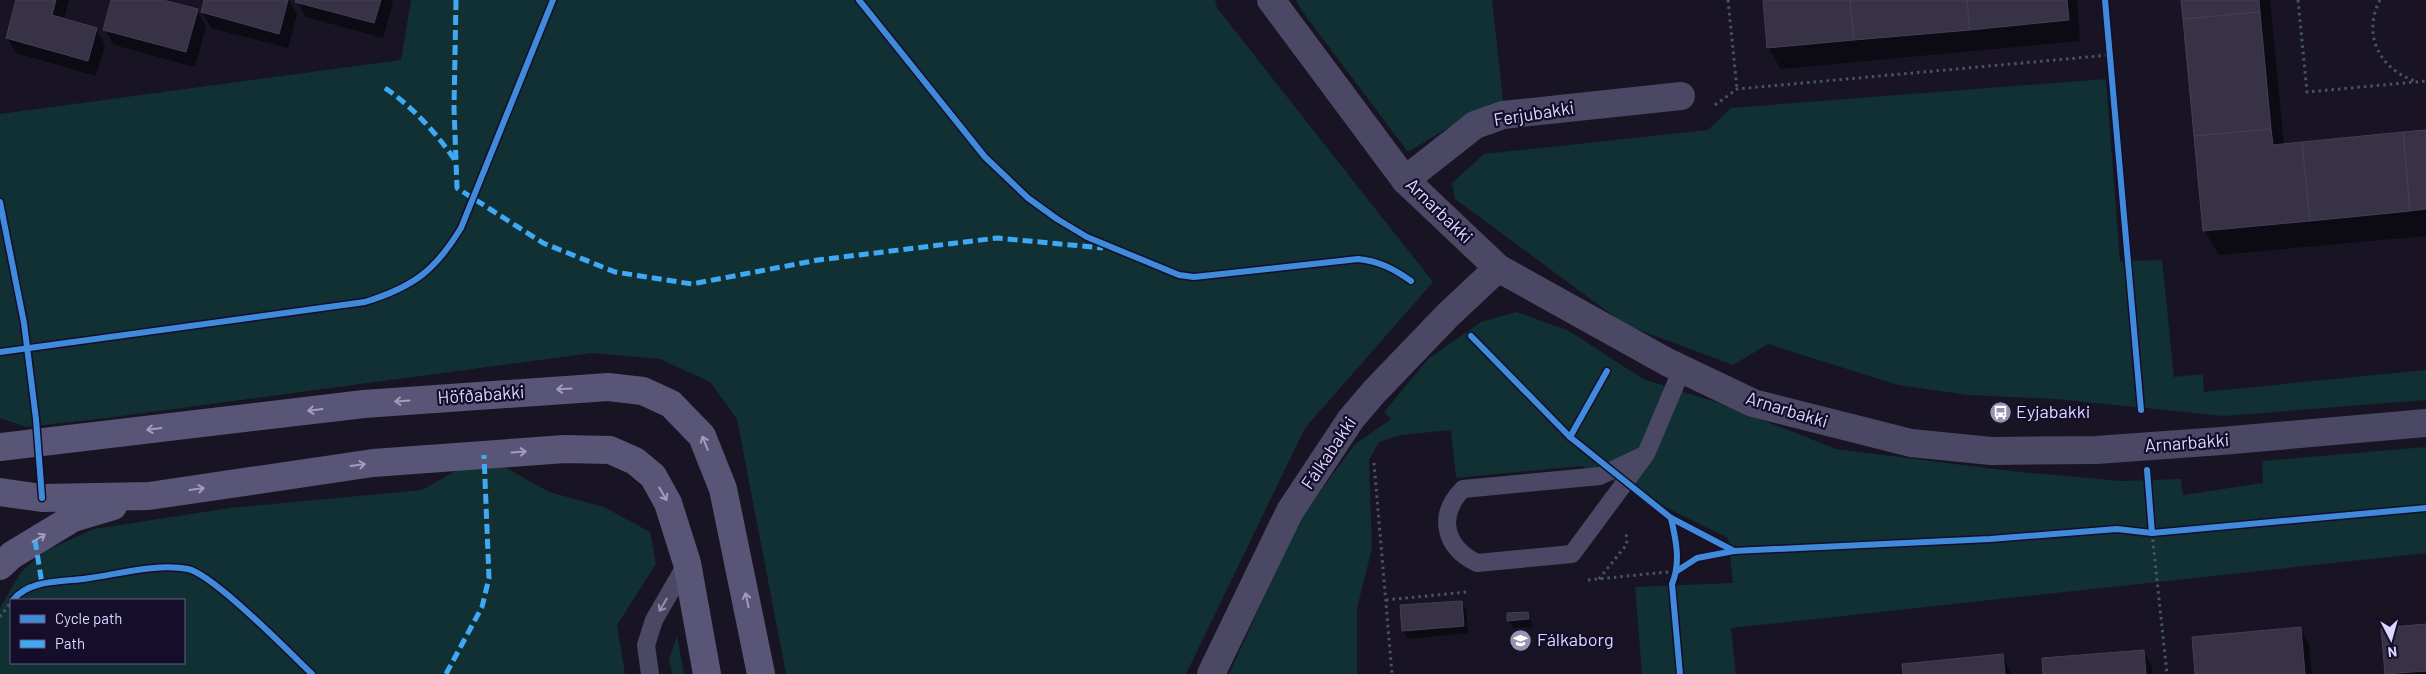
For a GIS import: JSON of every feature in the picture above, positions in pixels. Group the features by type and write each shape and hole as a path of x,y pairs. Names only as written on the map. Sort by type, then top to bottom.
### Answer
{"main road":[{"name":"Höfðabakki","path":"0,447 364,404 608,387 643,391 671,404 702,436 723,489 761,674"},
{"path":"0,492 42,498 148,496 373,463 565,449 610,450 636,461 653,476 668,503 687,563 708,674"},
{"path":"0,566 12,555 73,518 148,496"}],"street":[{"name":"Arnarbakki","path":"1271,0 1405,180 1498,268 1682,369 1753,403 1826,423 1912,443 1991,451 2096,450 2426,423"},
{"name":"Ferjubakki","path":"1405,180 1475,125 1503,114 1681,96"},
{"name":"Fálkabakki","path":"1210,674 1290,511 1351,419 1374,392 1448,315 1498,268"}],"lane":[{"path":"1646,454 1600,476 1463,489 1455,497 1447,518 1451,541 1466,558 1477,563 1572,554 1646,454 1682,369"},
{"path":"650,674 646,645 654,620 687,563"}],"path":[{"path":"1728,0 1737,89 2110,55"},
{"path":"2298,0 2307,92 2426,81"},
{"path":"2380,0 2374,11 2372,27 2374,44 2381,58 2391,69 2404,77 2418,82"},
{"path":"1374,463 1392,674"},
{"path":"2152,533 2167,674"},
{"path":"27,589 42,584 81,580"},
{"path":"0,618 10,604"}],"green space":[{"path":"411,0 1215,0 1217,8 1433,282 1305,428 1186,674 786,674 737,419 710,382 660,359 592,353 107,418 26,427 0,418 0,114 401,60"},
{"path":"1296,0 1492,0 1503,101 1444,130 1408,152 1302,11"},
{"path":"2106,79 2120,261 2162,260 2174,377 2203,374 2204,392 2426,370 2426,400 2224,416 2056,399 1968,395 1898,385 1768,344 1733,365 1626,325 1455,199 1452,183 1484,154 1708,130 1731,108"},
{"path":"1517,312 1569,331 1643,379 1722,404 1836,449 2010,471 2122,481 2181,479 2183,495 2263,483 2262,461 2426,447 2426,553 1731,628 1736,674 1642,674 1635,587 1733,583 1728,538 1582,466 1456,478 1451,430 1401,435 1379,442 1369,460 1372,548 1357,608 1357,674 1229,674 1300,519 1355,444 1391,419 1384,412 1428,359 1481,322"},
{"path":"484,455 549,492 604,507 650,532 656,564 617,625 625,674 0,674 0,608 21,572 45,551 94,529 230,508 422,490"},
{"path":"677,636 684,674 672,674 669,659"}],"building":[{"path":"16,0 56,0 52,15 97,28 88,61 6,38"},
{"path":"111,0 163,0 198,9 186,52 103,30"},
{"path":"204,0 288,0 279,34 201,12"},
{"path":"296,0 381,0 374,23 295,2"},
{"path":"1763,0 1850,0 1854,40 1767,48"},
{"path":"1850,0 1967,0 1970,30 1854,40"},
{"path":"1967,0 2067,0 2069,20 1970,30"},
{"path":"2181,0 2259,0 2260,12 2183,19"},
{"path":"2260,12 2271,129 2194,136 2183,19"},
{"path":"2271,129 2273,145 2302,142 2310,221 2203,231 2194,136"},
{"path":"2426,130 2426,209 2410,211 2403,132"},
{"path":"2403,132 2410,211 2310,221 2302,142"},
{"path":"1462,601 1464,626 1402,631 1400,605"},
{"path":"1528,612 1529,619 1507,621 1507,613"},
{"path":"2426,624 2426,671 2385,674 2381,628"},
{"path":"2301,627 2305,674 2195,674 2192,637"},
{"path":"2144,650 2146,674 2043,674 2042,658"},
{"path":"2003,654 2005,674 1903,674 1902,664"}],"marked path":[{"path":"456,0 454,108 457,188 543,243 615,272 692,284 818,260 997,238 1103,248"},
{"path":"385,88 405,103 423,121 455,160"},
{"path":"446,674 482,607 489,578 484,455"},
{"path":"35,540 42,584"}],"cycle path":[{"path":"0,352 365,302 397,290 421,276 442,256 461,228 553,0"},
{"path":"859,0 985,157 1028,198 1057,219 1087,237 1179,275 1194,277 1358,259 1386,266 1411,281"},
{"path":"2105,0 2141,410"},
{"path":"0,202 24,323 36,419 42,498"},
{"path":"1471,336 1570,437 1671,518 1734,551"},
{"path":"1570,437 1607,371"},
{"path":"2147,470 2152,533"},
{"path":"1677,571 1697,558 1734,551 1990,539 2117,529 2152,533 2426,508"},
{"path":"1671,518 1677,551 1675,576 1672,584 1680,674"},
{"path":"14,599 27,589 45,583 149,568 188,569 200,574 233,599 312,674"}],"place":[{"name":"Eyjabakki","path":"2000,412"},
{"name":"Fálkaborg","path":"1521,640"}]}
